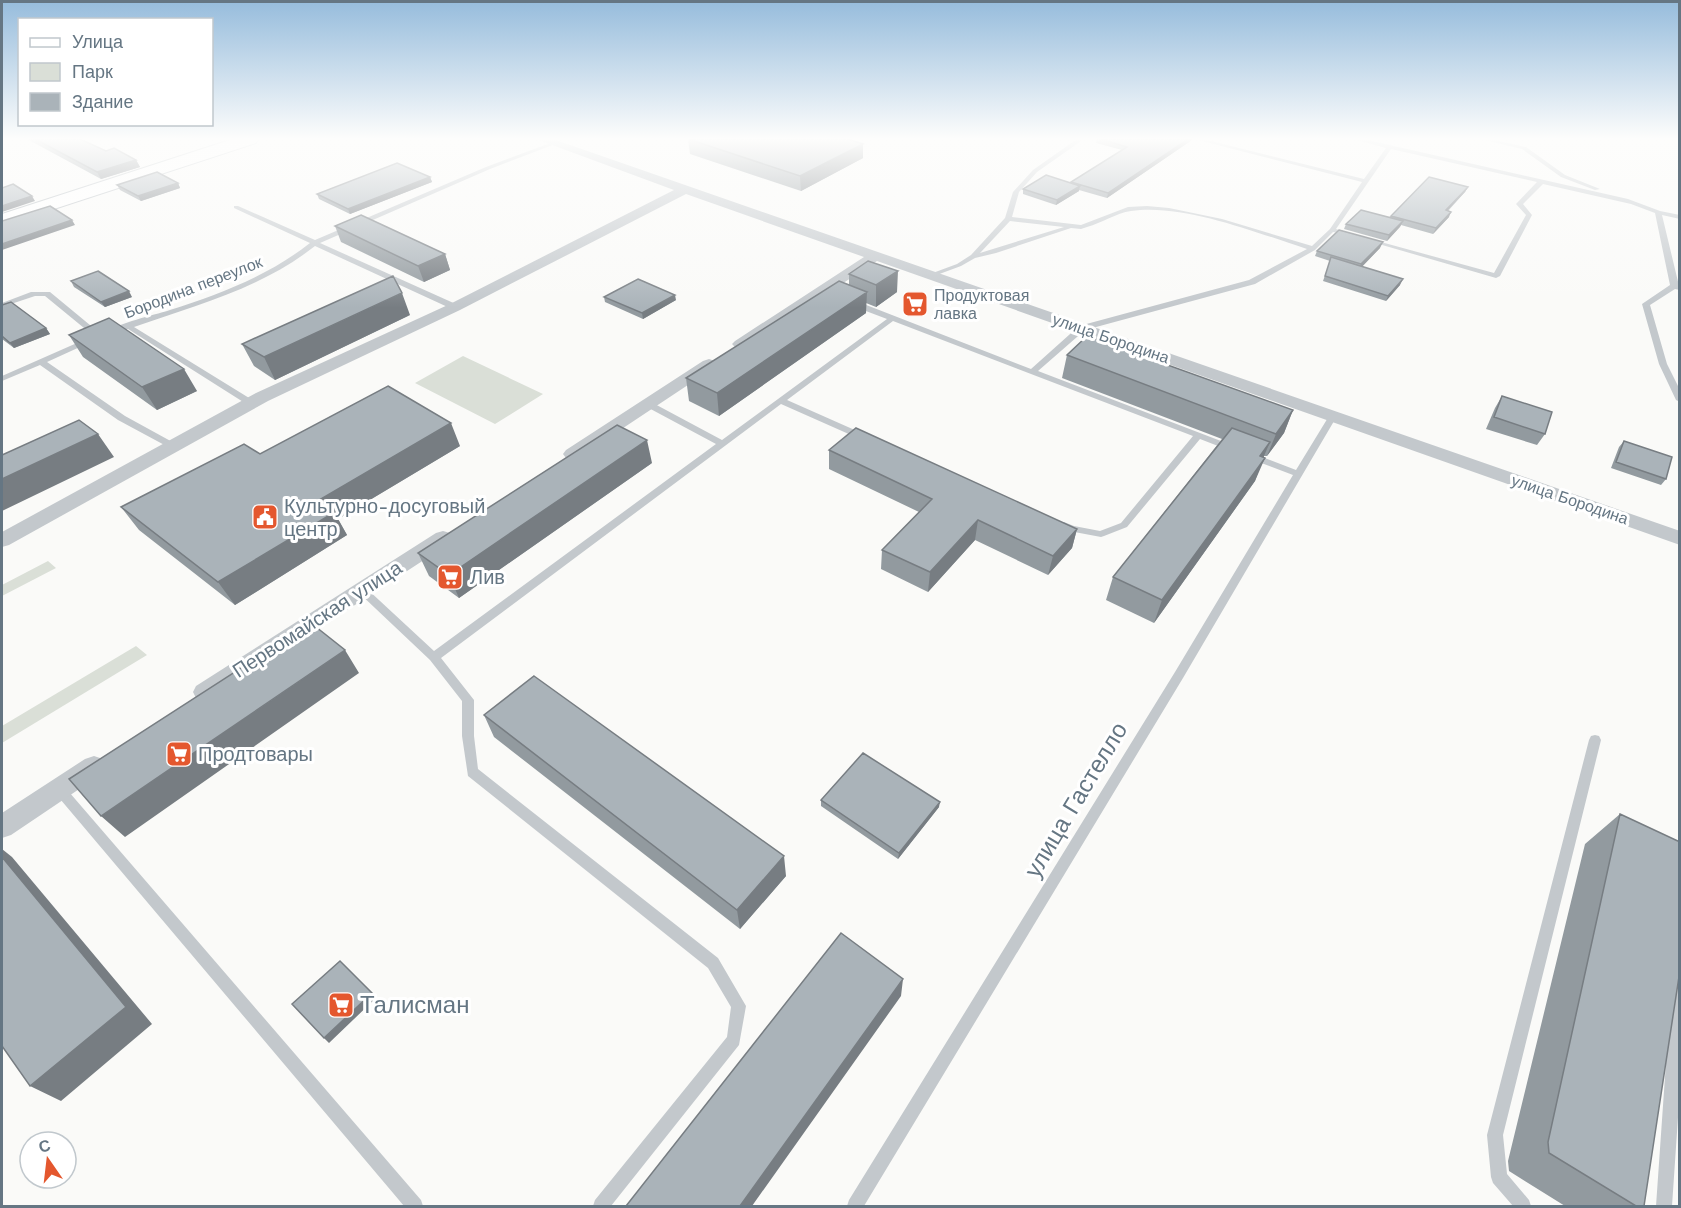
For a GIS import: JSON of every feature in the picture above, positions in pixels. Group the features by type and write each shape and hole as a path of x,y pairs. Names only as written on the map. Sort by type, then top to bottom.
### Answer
{"street":[{"path":"2,220 77,195"},
{"path":"2,540 251,403 454,307 673,195"},
{"name":"улица Бородина","path":"703,195 1680,538"},
{"path":"559,462 827,292 875,256"},
{"name":"Первомайская улица","path":"186,704 461,526"},
{"path":"2,826 108,756"}],"lane":[{"name":"Бородина переулок","path":"2,380 100,337 211,298 274,271 300,257 314,243 424,195"},
{"path":"932,275 959,265 973,256 1008,219 1015,195"},
{"path":"1032,372 1082,328 1252,282 1313,249 1332,230 1355,195"},
{"path":"1365,239 1496,276 1529,215 1519,204 1528,195"},
{"path":"1600,195 1634,203"},
{"path":"1614,195 1658,212 1680,217"},
{"path":"236,207 454,307"},
{"path":"973,256 1025,243 1070,228 1092,225 1126,210 1165,208 1313,249"},
{"path":"1658,212 1677,287 1646,304 1663,364 1680,400"},
{"path":"1008,219 1070,228"},
{"path":"1332,230 1354,236"},
{"path":"2,305 34,294 47,294 100,337"},
{"path":"842,298 891,319 1299,474"},
{"path":"434,657 891,319"},
{"path":"128,326 251,403"},
{"path":"41,362 101,406 141,431 173,446"},
{"path":"781,401 877,443"},
{"path":"648,404 721,443"},
{"name":"улица Гастелло","path":"855,1206 1333,416"},
{"path":"1054,521 1072,529 1101,534 1124,525 1198,436"},
{"path":"362,591 434,657 468,700 468,736 472,772 713,963 739,1005 734,1040 601,1206"},
{"path":"1523,1206 1499,1177 1495,1135 1595,740"},
{"path":"59,789 415,1206"},
{"path":"1664,1206 1680,962"}],"green space":[{"path":"463,356 543,394 495,424 415,383"},
{"path":"48,561 56,568 2,596 2,585"},
{"path":"136,646 147,655 2,743 2,726"}],"building":[{"path":"2,195 32,196 2,206"},
{"path":"320,195 383,195 348,209"},
{"path":"1043,195 1065,195 1057,200"},
{"path":"1411,195 1460,195 1446,210 1451,212 1436,228 1391,216"},
{"path":"50,206 72,220 2,244 2,221"},
{"path":"1361,210 1403,221 1389,235 1346,224"},
{"path":"361,215 445,254 418,266 335,226"},
{"path":"1339,230 1383,242 1361,264 1317,251"},
{"path":"1331,257 1403,279 1388,296 1325,276"},
{"path":"868,261 898,271 876,285 849,274"},
{"path":"98,271 129,291 101,302 71,281"},
{"path":"393,276 402,293 264,357 242,344"},
{"path":"638,279 675,295 642,313 604,297"},
{"path":"839,281 867,292 717,393 686,378"},
{"path":"11,302 46,328 10,343 2,336 2,305"},
{"path":"109,318 184,369 142,387 69,335"},
{"path":"1087,336 1293,410 1276,434 1067,355"},
{"path":"388,386 451,423 319,500 335,512 218,582 121,507 244,444 260,454"},
{"path":"1502,396 1552,412 1545,434 1494,417"},
{"path":"79,420 98,434 2,479 2,455"},
{"path":"617,425 647,440 449,575 418,553"},
{"path":"856,428 1077,529 1053,556 978,520 930,572 882,550 932,499 829,450"},
{"path":"1232,428 1270,442 1260,456 1265,458 1162,600 1113,577"},
{"path":"1624,441 1672,457 1666,479 1616,462"},
{"path":"311,623 345,650 101,816 69,779"},
{"path":"534,676 784,856 737,910 484,715"},
{"path":"863,753 940,802 899,853 821,800"},
{"path":"1620,814 1680,842 1680,970 1644,1206 1636,1206 1549,1153 1548,1142"},
{"path":"2,857 126,1007 30,1086 2,1046"},
{"path":"841,933 903,979 740,1206 626,1206"},
{"path":"340,961 372,993 324,1038 292,1004"}],"place":[{"name":"Продуктовая лавка","path":"915,304"},
{"name":"Культурно-досуговый центр","path":"265,517"},
{"name":"Лив","path":"450,577"},
{"name":"Продтовары","path":"179,754"},
{"name":"Талисман","path":"341,1005"}]}
